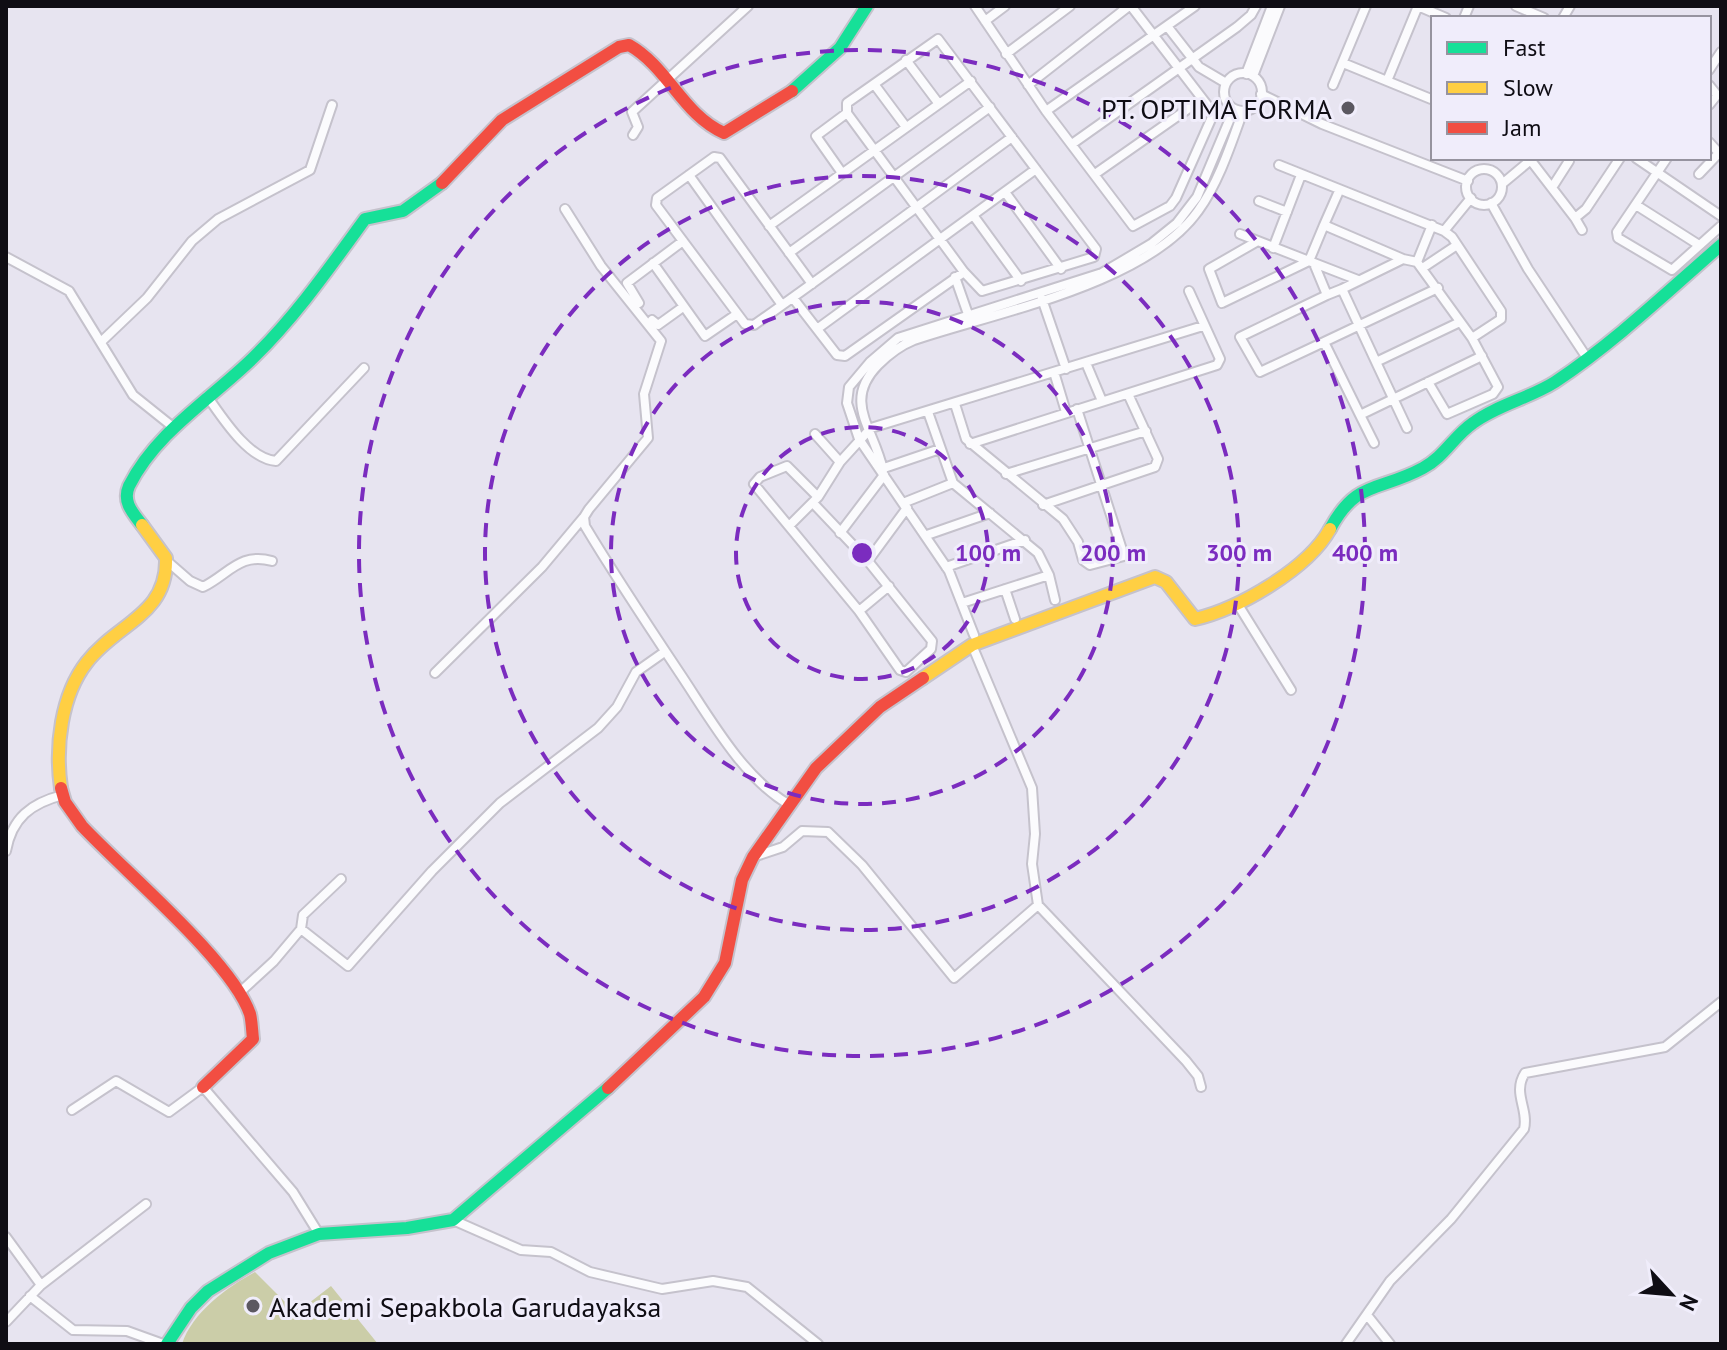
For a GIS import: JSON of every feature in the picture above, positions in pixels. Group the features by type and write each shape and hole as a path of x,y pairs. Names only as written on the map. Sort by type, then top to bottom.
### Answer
{"street":[{"path":"633,135 638,127 632,112 748,6"},
{"path":"272,561 256,557 240,561 203,587 167,561 132,514 126,496 135,478 173,427 252,359 298,310 365,219 403,211 449,177 513,112 624,45 640,50 705,121 724,133 771,107 806,81 843,44 867,6"},
{"path":"975,6 1006,54 1046,111 1133,226 1170,206 1210,123 1211,110 1130,6 1028,85"},
{"path":"985,21 1005,6"},
{"path":"1006,54 1070,6"},
{"path":"1046,111 1195,6"},
{"path":"1072,144 1237,27 1256,6"},
{"path":"1272,6 1250,75 1261,94 1322,124 1468,181"},
{"path":"1250,75 1280,6"},
{"path":"1333,85 1366,6"},
{"path":"1387,81 1418,6 1441,16"},
{"path":"1516,6 1539,16"},
{"path":"1167,26 1199,67 1226,83"},
{"path":"938,39 971,81 1096,249 1094,257 986,292 964,272 847,113 847,103 938,39"},
{"path":"906,60 939,104"},
{"path":"1343,63 1431,97"},
{"path":"1239,110 1224,95 1226,83 1235,75 1250,75"},
{"path":"769,226 971,81"},
{"path":"874,84 906,127"},
{"path":"1239,110 1255,106 1261,94"},
{"path":"1095,174 1202,99"},
{"path":"102,341 147,298 192,241 218,219 310,170 332,105"},
{"path":"789,253 990,107"},
{"path":"1201,1087 1198,1076 1186,1061 1038,905 1032,864 1035,834 1032,788 946,567 859,439 847,403 847,392 870,362 898,338 1042,299 1119,273 1183,228 1209,193 1239,110"},
{"path":"883,472 859,399 859,391 873,370 904,344 969,318 1102,273 1160,237 1177,223 1197,197 1239,110"},
{"path":"842,173 816,136 847,113"},
{"path":"812,284 720,158 714,157 656,202 737,314 745,324 754,325 793,298 1012,137"},
{"path":"1699,174 1719,156"},
{"path":"1502,184 1532,160 1582,230"},
{"path":"1553,186 1567,160"},
{"path":"1575,218 1586,209 1619,160"},
{"path":"1639,160 1721,216"},
{"path":"1666,160 1615,236 1669,270 1721,226"},
{"path":"1279,165 1444,231 1457,245 1501,311 1501,319 1472,338"},
{"path":"817,329 1036,169"},
{"path":"1488,169 1497,174 1502,184 1500,196 1491,203 1479,204 1471,198 1468,181 1477,170 1488,169"},
{"path":"689,175 782,305"},
{"path":"1273,248 1301,175"},
{"path":"1327,295 1312,264 1339,191"},
{"path":"1005,192 1061,269"},
{"path":"1444,231 1471,198"},
{"path":"1259,201 1287,212"},
{"path":"1491,203 1528,269 1587,358"},
{"path":"1636,205 1699,245"},
{"path":"435,673 542,567 648,438 644,394 660,346 601,266 565,209"},
{"path":"973,215 1021,281"},
{"path":"1324,225 1421,264 1472,338 1498,387 1493,394 1447,414 1428,382"},
{"path":"1421,264 1432,225"},
{"path":"1240,234 1358,280"},
{"path":"683,241 629,280 627,286 656,325 683,307"},
{"path":"1256,242 1209,269 1222,303 1312,264"},
{"path":"1421,264 1457,245"},
{"path":"30,1296 73,1330 127,1331 165,1344 194,1304 212,1287 235,1271 319,1234 407,1228 453,1220 590,1105 704,997 725,963 742,880 753,857 816,768 880,707 973,640 1155,577 1166,582 1195,619 1221,613 1312,555 1325,539 1335,513 1359,492 1422,469 1439,458 1472,423 1553,383 1721,245"},
{"path":"6,257 63,286 102,341 133,395 173,427"},
{"path":"1403,259 1240,337 1260,372 1438,288"},
{"path":"653,263 705,336 737,314"},
{"path":"793,298 837,355 845,356 964,272"},
{"path":"955,277 969,318"},
{"path":"1342,289 1407,428"},
{"path":"970,444 1217,365 1220,359 1189,291"},
{"path":"1042,299 1066,369"},
{"path":"1376,362 1460,322"},
{"path":"789,526 816,500 840,462 871,428 1203,326"},
{"path":"1324,342 1374,443"},
{"path":"1360,415 1482,356"},
{"path":"1086,363 1102,401"},
{"path":"205,398 243,440 268,460 276,461 364,368"},
{"path":"1054,372 1066,412"},
{"path":"1043,505 1155,467 1158,459 1128,394"},
{"path":"955,404 961,433 970,444 1073,532 1086,564 1111,561 1124,556 1077,409"},
{"path":"928,412 953,483 1043,558 1055,600"},
{"path":"1006,474 1146,431"},
{"path":"815,434 840,462"},
{"path":"840,533 883,472 940,449"},
{"path":"792,467 816,500 840,533 868,561 932,641 931,649 904,673 859,611 757,491 756,480 792,467"},
{"path":"868,561 905,506 953,483"},
{"path":"927,535 990,513"},
{"path":"584,517 585,526 663,653 720,736 769,790 788,804"},
{"path":"946,567 1025,540"},
{"path":"72,1110 116,1081 169,1112 203,1087 253,1039 254,1023 208,952 95,841 63,795 62,752 71,685 100,648 153,608 167,561"},
{"path":"962,603 1049,575"},
{"path":"859,611 889,586"},
{"path":"1005,589 1015,619"},
{"path":"1237,603 1291,690"},
{"path":"301,929 348,966 432,871 500,803 598,728 617,707 636,672 663,653"},
{"path":"6,851 18,819 27,810 63,795"},
{"path":"753,857 783,847 802,831 828,832 862,865 954,978 1038,905"},
{"path":"238,994 274,961 301,929 303,915 341,879"},
{"path":"1346,1344 1390,1281 1451,1219 1524,1129 1526,1121 1518,1090 1525,1073 1667,1046 1721,1002"},
{"path":"203,1087 293,1192 319,1234"},
{"path":"6,1322 41,1285 146,1204"},
{"path":"453,1220 521,1250 551,1252 590,1272 647,1285 672,1288 713,1281 747,1287 818,1344"},
{"path":"6,1237 41,1285"},
{"path":"1367,1315 1390,1344"}],"green space":[{"name":"Akademi Sepakbola Garudayaksa","path":"255,1272 284,1301 300,1310 331,1286 378,1344 182,1344 194,1322 212,1302"}],"traffic: fast":[{"path":"792,91 840,48 867,6"},
{"path":"142,525 130,507 127,492 154,449 269,342 312,291 365,219 403,211 442,183"},
{"path":"1330,529 1340,513 1360,494 1423,468 1482,417 1545,388 1577,367 1721,245"},
{"path":"167,1344 191,1308 208,1291 269,1253 319,1234 407,1228 453,1220 608,1088"}],"traffic: slow":[{"path":"61,788 59,756 62,722 78,675 99,649 150,606 159,593 164,577 166,558 142,525"},
{"path":"923,678 972,645 1155,577 1166,582 1195,619 1212,614 1251,597 1289,572 1306,559 1330,529"}],"traffic: jam":[{"path":"442,183 502,120 619,47 629,45 643,54 697,115 724,133 792,91"},
{"path":"608,1088 704,997 725,963 742,880 753,857 816,768 880,707 923,678"},
{"path":"61,788 65,802 82,826 200,943 239,993 250,1014 253,1039 203,1087"}],"place":[{"name":"PT. OPTIMA FORMA","path":"1348,108"},
{"name":"Akademi Sepakbola Garudayaksa","path":"253,1306"}]}
